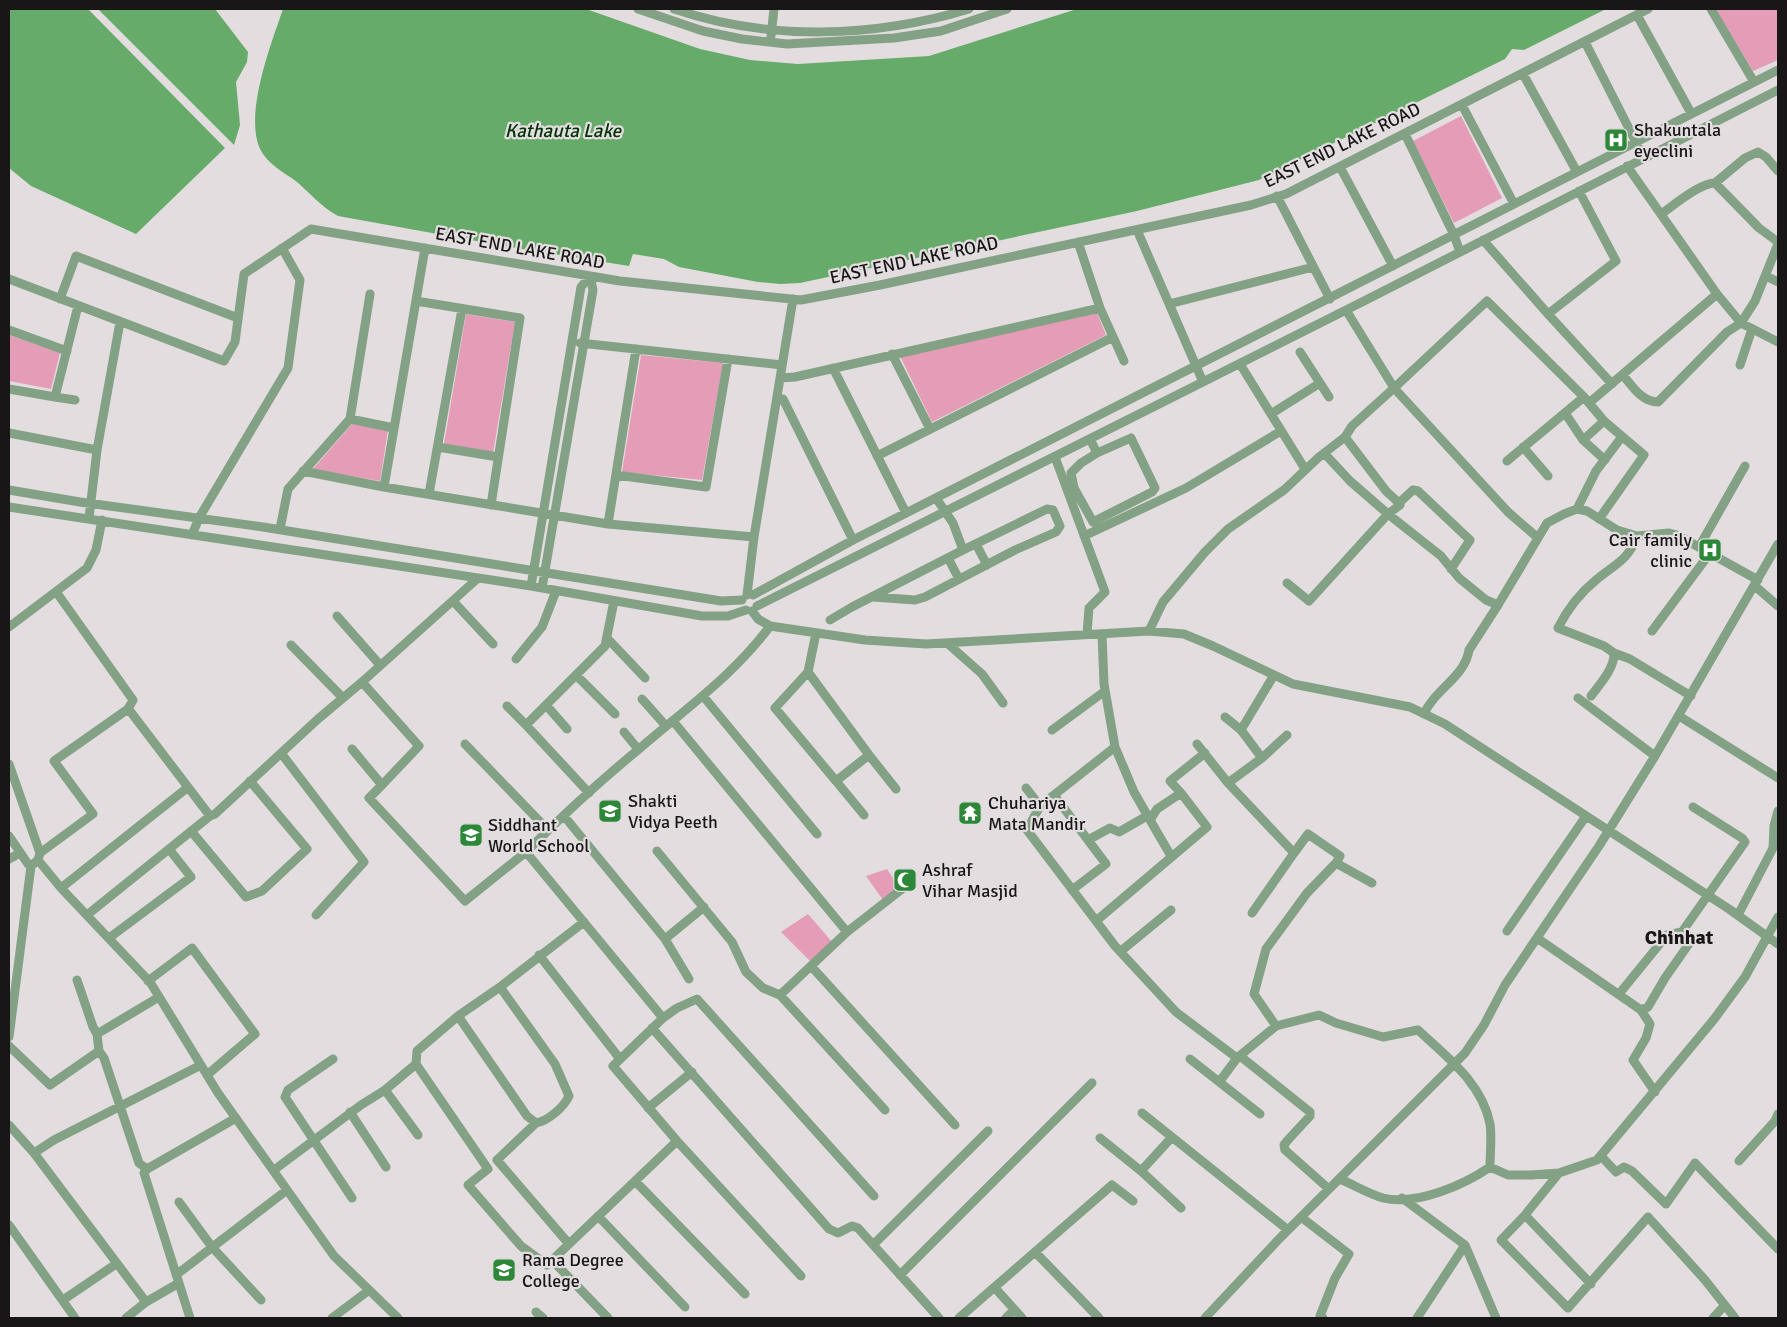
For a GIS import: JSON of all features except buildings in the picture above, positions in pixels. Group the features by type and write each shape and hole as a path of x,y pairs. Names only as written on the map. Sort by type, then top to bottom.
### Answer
{"street":[{"path":"638,9 703,31 787,44 894,38 941,30 1008,9"},
{"path":"674,9 708,20 772,31 795,32 882,27 940,18 969,9"},
{"path":"771,42 774,9"},
{"name":"EAST END LAKE ROAD","path":"120,322 224,361 234,342 244,274 311,229 590,276 801,300 880,285 1251,205 1277,196 1405,134 1648,9"},
{"path":"1711,9 1754,82"},
{"path":"1637,15 1691,113"},
{"path":"1585,42 1644,158"},
{"path":"9,490 280,530 721,601 747,596 853,540 1778,70"},
{"path":"1523,74 1577,172"},
{"path":"9,507 531,586 702,616 728,616 752,609 947,516 1054,457 1778,90"},
{"path":"1462,105 1514,204"},
{"path":"1405,134 1454,235 1460,252"},
{"path":"1661,214 1701,187 1709,183 1715,183 1745,158 1758,152 1766,157 1778,171"},
{"path":"1340,166 1393,266"},
{"path":"1627,166 1717,294 1741,323 1778,342"},
{"path":"1623,375 1648,401 1658,402 1727,332 1741,323 1756,302 1778,243 1759,228 1715,183"},
{"path":"1548,314 1616,261 1579,191"},
{"path":"1277,196 1330,299"},
{"path":"1137,230 1204,382"},
{"path":"1483,240 1612,384"},
{"path":"1078,242 1100,308 1124,361"},
{"path":"192,535 199,518 288,368 300,280 282,248"},
{"path":"384,487 425,248"},
{"path":"60,299 76,256 238,318"},
{"path":"1169,304 1313,267"},
{"path":"531,586 581,287 590,276"},
{"path":"542,588 556,516 593,290 590,276"},
{"path":"1766,276 1778,282"},
{"path":"9,279 120,322 97,450 89,518"},
{"path":"280,530 288,489 350,419 370,294"},
{"path":"1507,461 1565,413 1612,384 1717,294"},
{"path":"792,299 754,537 747,596 742,606 752,609 758,619 770,626 816,633 865,640 926,644 1149,631 1184,634 1293,684 1410,707 1445,724 1707,894 1778,944"},
{"path":"416,301 520,318 491,504"},
{"path":"1149,631 1164,602 1205,552 1228,530 1284,490 1305,469 1345,437 1352,426 1487,301 1586,400 1621,438 1644,455 1599,519"},
{"path":"55,397 78,306"},
{"path":"780,378 796,377 1100,308"},
{"path":"429,494 462,309"},
{"path":"1346,310 1394,388 1508,512 1538,538"},
{"path":"1740,365 1752,329"},
{"path":"9,330 67,351"},
{"path":"877,456 1113,336"},
{"path":"572,342 782,365"},
{"path":"608,524 636,349"},
{"path":"1300,352 1329,397"},
{"path":"892,354 930,429"},
{"path":"616,475 706,487 728,359"},
{"path":"1240,364 1305,469"},
{"path":"833,368 906,513"},
{"path":"1270,414 1320,383"},
{"path":"9,389 75,400"},
{"path":"776,398 783,400 853,540"},
{"path":"1565,413 1584,440 1605,460"},
{"path":"350,419 394,428"},
{"path":"1584,440 1604,421"},
{"path":"1084,536 1186,488 1281,431"},
{"path":"9,433 97,450"},
{"path":"1345,437 1382,486 1399,503"},
{"path":"1131,438 1156,488 1152,492 1092,522 1074,488 1071,473 1081,463 1097,453 1131,438"},
{"path":"1576,510 1596,472 1621,438"},
{"path":"1090,439 1097,453"},
{"path":"438,447 498,457"},
{"path":"1523,447 1548,476"},
{"path":"1324,453 1356,487 1441,556 1459,578 1486,600 1498,605"},
{"path":"1054,457 1104,592 1089,608 1087,634"},
{"path":"1700,547 1745,466"},
{"path":"304,471 384,487 608,524 754,537"},
{"path":"1287,584 1309,601 1388,514 1400,505 1399,503 1413,490 1418,491 1470,540 1451,568"},
{"path":"936,498 963,550"},
{"path":"830,620 873,597 963,550 1047,509 1053,510 1060,526 1056,532 915,600 873,597"},
{"path":"1424,714 1438,692 1460,670 1467,658 1468,650 1498,605 1547,523 1576,510 1587,512 1617,530 1637,536 1669,533 1700,547 1756,583 1778,606"},
{"path":"9,627 79,575 92,560 102,520"},
{"path":"1637,536 1631,551 1620,563 1596,580 1568,609 1558,628 1604,646 1614,653 1630,659 1691,696"},
{"path":"976,544 987,564"},
{"path":"1204,1318 1288,1230 1455,1064 1484,1025 1505,985 1609,831 1656,756 1778,544"},
{"path":"1652,631 1710,553"},
{"path":"948,558 959,579"},
{"path":"87,915 210,816 477,579"},
{"path":"516,659 542,627 556,591"},
{"path":"9,1037 12,986 37,860 93,814 54,761 128,709 133,700 56,593"},
{"path":"747,596 757,598 752,609"},
{"path":"453,601 493,644"},
{"path":"526,725 604,646 608,638 614,601"},
{"path":"337,616 380,665"},
{"path":"362,682 419,746 369,798 465,901 526,852 638,749 702,696 754,648 770,626"},
{"path":"816,633 808,672 775,708 864,815"},
{"path":"1102,634 1105,691 1115,747 1134,792 1171,856"},
{"path":"608,638 645,678"},
{"path":"947,642 982,674 1003,703"},
{"path":"291,645 343,698"},
{"path":"1591,696 1607,674 1615,658 1614,653"},
{"path":"808,672 896,789"},
{"path":"576,675 615,714"},
{"path":"1241,730 1274,675"},
{"path":"1052,730 1105,691"},
{"path":"702,696 818,834"},
{"path":"1578,698 1656,756"},
{"path":"642,699 669,723 847,932"},
{"path":"546,705 568,729"},
{"path":"507,706 589,793"},
{"path":"128,709 210,816"},
{"path":"1679,716 1778,778"},
{"path":"1225,717 1241,730 1262,758"},
{"path":"624,732 638,749"},
{"path":"1228,783 1262,758 1286,735"},
{"path":"465,744 548,830"},
{"path":"1197,744 1228,783 1294,854"},
{"path":"1115,747 1040,806 1027,830 1096,921 1176,1012 1310,1112 1310,1116 1284,1145 1285,1150 1330,1189"},
{"path":"352,749 382,785"},
{"path":"281,753 364,862 316,915"},
{"path":"1096,921 1207,827 1170,781 1205,753"},
{"path":"836,781 869,755"},
{"path":"9,764 37,860 148,981 236,1118 334,1256 398,1318"},
{"path":"191,832 246,897 262,891 307,849 250,781"},
{"path":"61,888 187,788"},
{"path":"1026,788 1040,806"},
{"path":"1088,840 1110,828 1119,832 1148,818 1157,809 1181,793"},
{"path":"1054,795 1106,864 1072,890"},
{"path":"1682,932 1745,841 1693,807"},
{"path":"1738,915 1773,848 1774,826 1778,811"},
{"path":"564,816 665,939 689,979"},
{"path":"1507,931 1586,816"},
{"path":"1252,913 1308,834 1340,856 1336,863 1308,893 1266,949 1254,994 1276,1026"},
{"path":"9,836 20,853 37,860"},
{"path":"109,938 191,877 169,849"},
{"path":"657,851 732,942 746,972 763,988 780,995 885,1110"},
{"path":"526,852 663,1018"},
{"path":"9,859 20,853"},
{"path":"1336,863 1372,884"},
{"path":"780,995 847,932 911,882"},
{"path":"665,939 704,907"},
{"path":"1121,951 1171,910"},
{"path":"1490,1167 1508,1175 1559,1173 1597,1160 1655,1092 1745,977 1778,917"},
{"path":"488,1169 416,1064 417,1051 458,1016 500,987 584,922"},
{"path":"1619,994 1667,935 1682,932 1693,938 1665,978 1648,1007 1641,1010"},
{"path":"1537,938 1641,1010 1650,1024 1646,1038 1633,1060 1655,1092"},
{"path":"148,981 192,948 255,1034 207,1075"},
{"path":"539,955 620,1059"},
{"path":"811,966 955,1125"},
{"path":"77,980 97,1034 99,1051 104,1058 139,1163 146,1169"},
{"path":"500,987 555,1064 569,1096 566,1103 543,1122 536,1123 488,1169 468,1185 521,1246 547,1265 677,1141"},
{"path":"97,1034 159,997"},
{"path":"801,1276 677,1141 613,1066 663,1018 677,1008 696,999 874,1196"},
{"path":"1220,1081 1238,1057 1276,1026 1319,1015 1336,1023 1383,1037 1418,1030 1455,1064 1475,1088 1485,1107 1490,1125 1490,1167"},
{"path":"458,1016 527,1116 536,1123"},
{"path":"652,1028 829,1229 838,1233 852,1226 858,1228 938,1318"},
{"path":"9,1046 50,1084 99,1051"},
{"path":"333,1059 288,1090 285,1096 352,1198"},
{"path":"1190,1059 1260,1114"},
{"path":"274,1170 350,1112 386,1090 416,1064"},
{"path":"34,1154 54,1140 201,1065"},
{"path":"648,1108 692,1072"},
{"path":"900,1275 1092,1083"},
{"path":"386,1090 418,1135"},
{"path":"350,1112 386,1167"},
{"path":"1142,1113 1288,1230"},
{"path":"1738,1161 1776,1121 1778,1114"},
{"path":"190,1318 144,1178 146,1169 236,1118"},
{"path":"9,1125 34,1154 146,1302"},
{"path":"874,1244 988,1131"},
{"path":"1141,1172 1172,1137"},
{"path":"1100,1138 1181,1208"},
{"path":"1601,1156 1616,1172 1624,1167 1632,1171 1666,1204 1695,1162 1778,1249"},
{"path":"497,1160 569,1244"},
{"path":"1340,1179 1384,1198 1421,1197 1439,1192 1490,1167"},
{"path":"1559,1173 1525,1215 1501,1240 1568,1308 1648,1217 1735,1318"},
{"path":"635,1181 745,1294"},
{"path":"959,1318 996,1288 1112,1184 1133,1202"},
{"path":"126,1318 177,1279 212,1247 287,1190"},
{"path":"1402,1198 1465,1245 1496,1318"},
{"path":"179,1202 212,1247 261,1300"},
{"path":"1525,1215 1591,1284"},
{"path":"598,1216 685,1307"},
{"path":"1301,1217 1349,1254 1335,1278 1320,1316 1323,1318"},
{"path":"9,1225 75,1318"},
{"path":"1417,1318 1465,1245"},
{"path":"1036,1252 1099,1318"},
{"path":"552,1260 601,1316"},
{"path":"62,1300 116,1264"},
{"path":"996,1288 1022,1318"},
{"path":"332,1318 368,1291"},
{"path":"1713,1318 1725,1305"},
{"path":"1006,1318 1014,1310"}],"shaded area":[{"path":"1716,9 1778,9 1778,60 1753,71"},
{"path":"1461,116 1502,198 1454,223 1413,141"},
{"path":"1097,313 1106,335 932,422 900,356"},
{"path":"466,314 515,322 493,453 444,444"},
{"path":"9,335 60,353 51,389 9,381"},
{"path":"641,355 723,363 702,480 622,472"},
{"path":"352,424 388,430 380,481 313,469"},
{"path":"887,869 899,888 883,900 866,876"},
{"path":"808,914 833,943 812,963 781,932"}],"water":[{"path":"9,9 88,9 225,148 136,234 31,186 9,168"},
{"path":"98,9 215,9 248,52 247,62 236,82 240,125 234,145"},
{"name":"Kathauta Lake","path":"283,9 586,9 700,49 750,60 798,64 929,56 1077,9 1606,9 1524,50 1512,49 1505,59 1259,180 1137,211 800,283 780,284 758,282 679,267 664,259 633,254 629,266 338,216 267,160 260,149 256,134 255,117 261,79"}],"place":[{"name":"Shakuntala eyeclini","path":"1616,140"},
{"name":"Cair family clinic","path":"1710,550"},
{"name":"Shakti Vidya Peeth","path":"610,811"},
{"name":"Chuhariya Mata Mandir","path":"970,813"},
{"name":"Siddhant World School","path":"471,835"},
{"name":"Ashraf Vihar Masjid","path":"905,880"},
{"name":"Rama Degree College","path":"504,1270"}],"district":[{"name":"Chinhat","path":"1679,937"}]}
